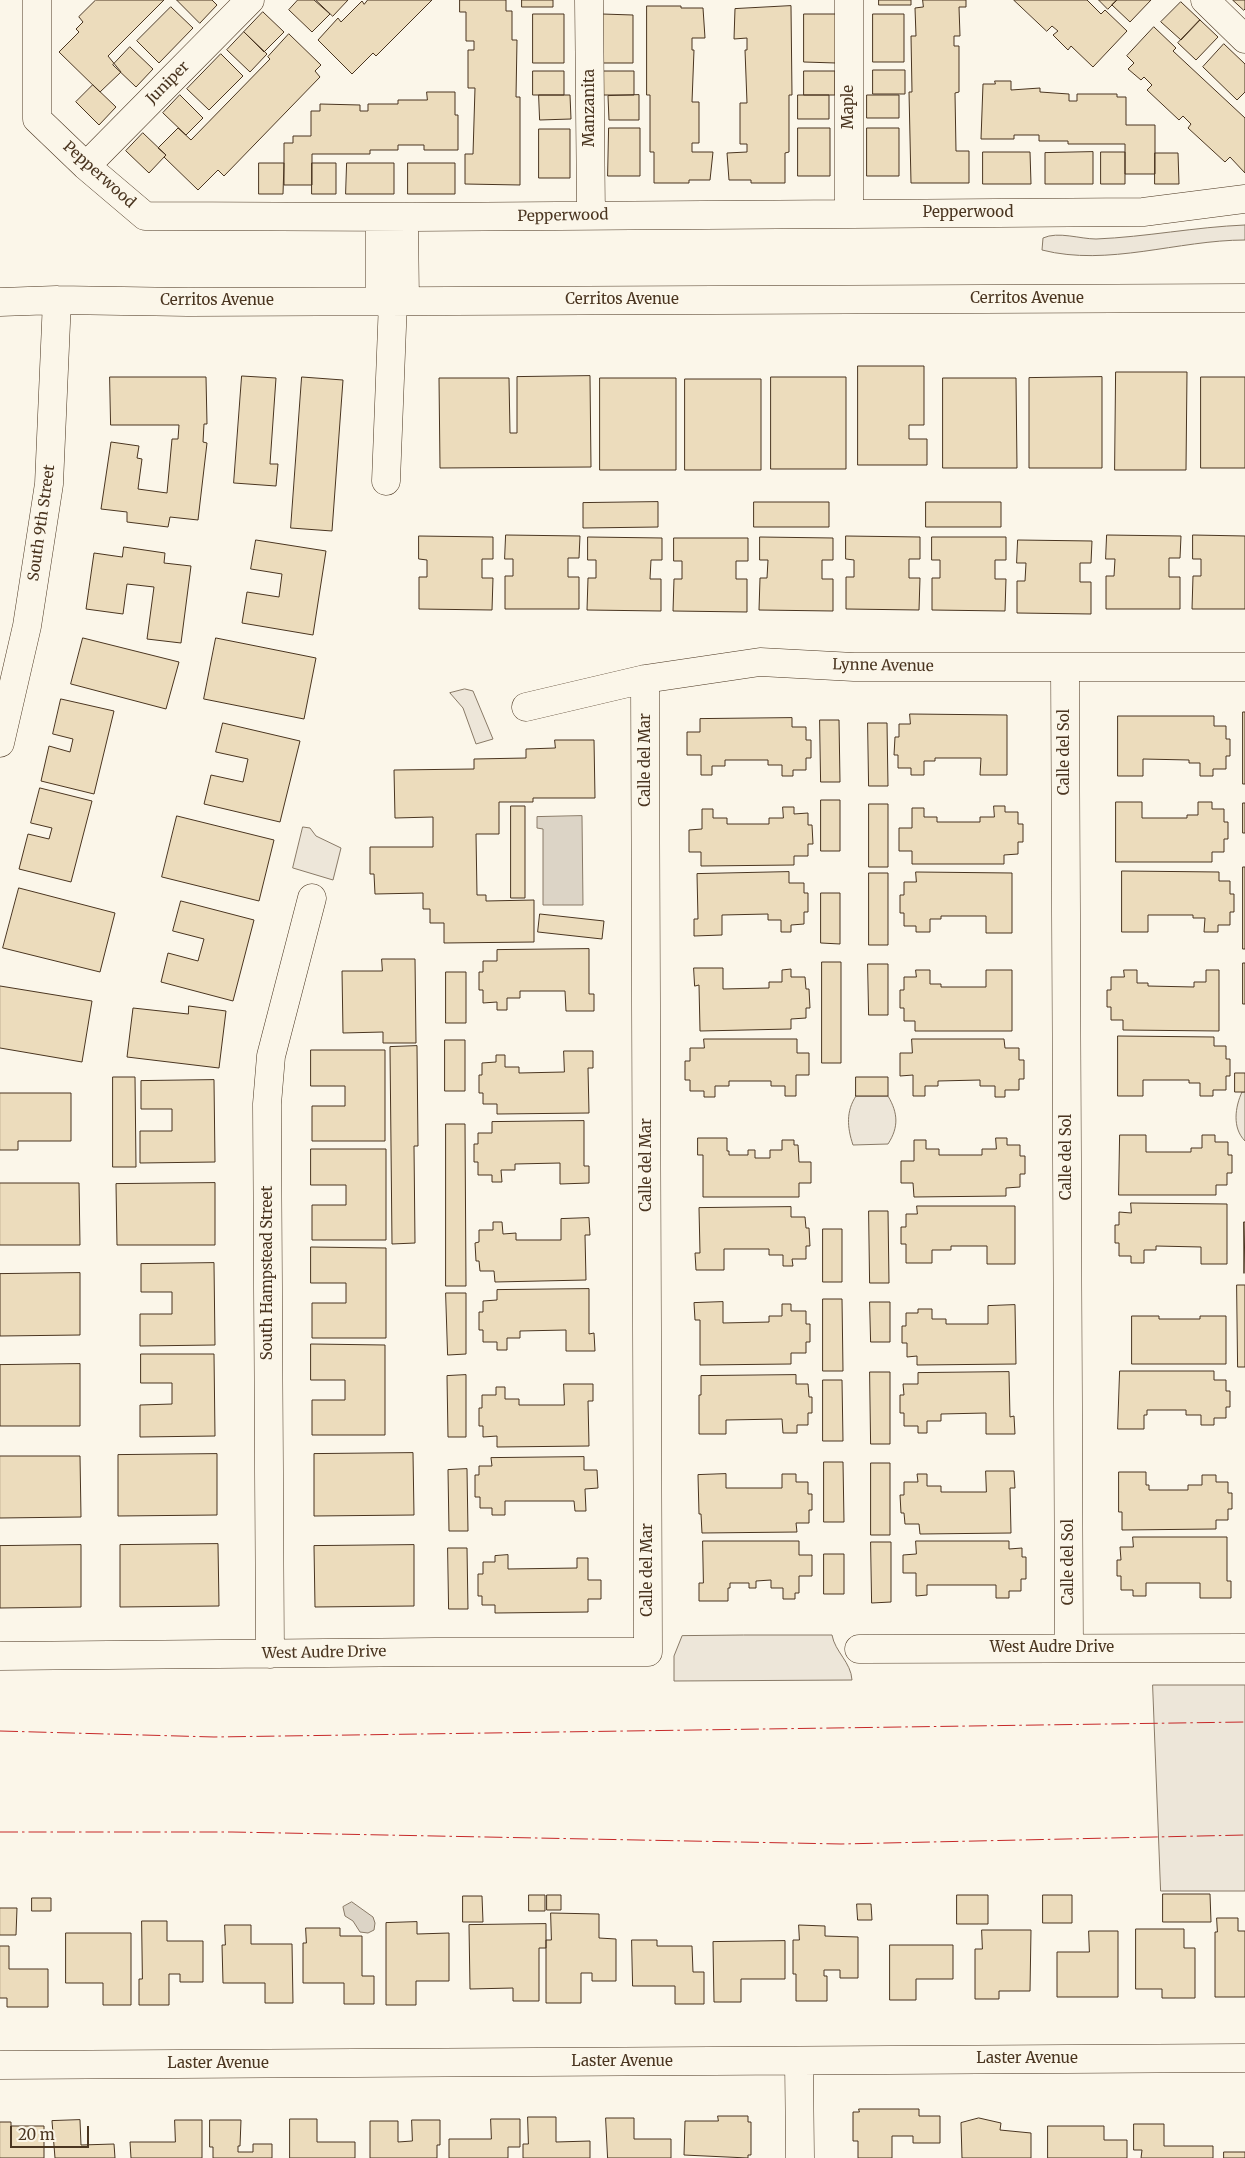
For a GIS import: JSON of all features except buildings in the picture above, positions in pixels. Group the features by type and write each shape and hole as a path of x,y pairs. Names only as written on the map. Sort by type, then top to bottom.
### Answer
{"street":[{"name":"Pepperwood","path":"37,0 37,119 86,166 145,216 392,217 1143,212 1245,199"},
{"name":"Juniper","path":"86,166 250,0"},
{"name":"Manzanita","path":"588,0 590,215"},
{"name":"Maple","path":"849,0 849,214"},
{"path":"1205,0 1245,39"},
{"path":"386,482 393,301 392,217"},
{"name":"Cerritos Avenue","path":"0,302 56,300 393,301 1245,298"},
{"name":"South 9th Street","path":"0,742 27,626 49,484 56,300"},
{"name":"Lynne Avenue","path":"526,707 645,679 760,662 854,667 1245,667"},
{"name":"Calle del Sol","path":"1065,667 1069,1648"},
{"name":"Calle del Mar","path":"645,679 648,1652"},
{"name":"South Hampstead Street","path":"270,1654 267,1104 270,1056 312,898"},
{"name":"West Audre Drive","path":"859,1649 1245,1648"},
{"name":"West Audre Drive","path":"0,1656 648,1652"},
{"name":"Laster Avenue","path":"0,2065 1245,2058"},
{"path":"799,2060 800,2158"}],"shaded area":[{"path":"1245,225 1245,240 1220,241 1092,256 1042,250 1043,238 1055,235 1096,239"},
{"path":"465,689 473,691 493,739 476,744 463,708 450,693"},
{"path":"582,816 583,905 543,905 543,829 537,828 537,817"},
{"path":"303,827 310,828 316,836 341,848 333,880 293,868"},
{"path":"1242,1092 1245,1092 1245,1141 1236,1124 1236,1111"},
{"path":"856,1096 888,1096 894,1108 896,1120 892,1138 888,1144 853,1145 849,1113"},
{"path":"832,1635 836,1647 849,1668 852,1680 674,1681 674,1656 682,1636"},
{"path":"1153,1685 1245,1685 1245,1891 1161,1891"},
{"path":"352,1902 373,1917 375,1923 374,1930 368,1933 360,1932 353,1921 345,1916 343,1907"}],"power":[{"path":"0,1731 214,1737 1245,1722"},
{"path":"0,1832 232,1832 841,1844 1245,1835"}]}
